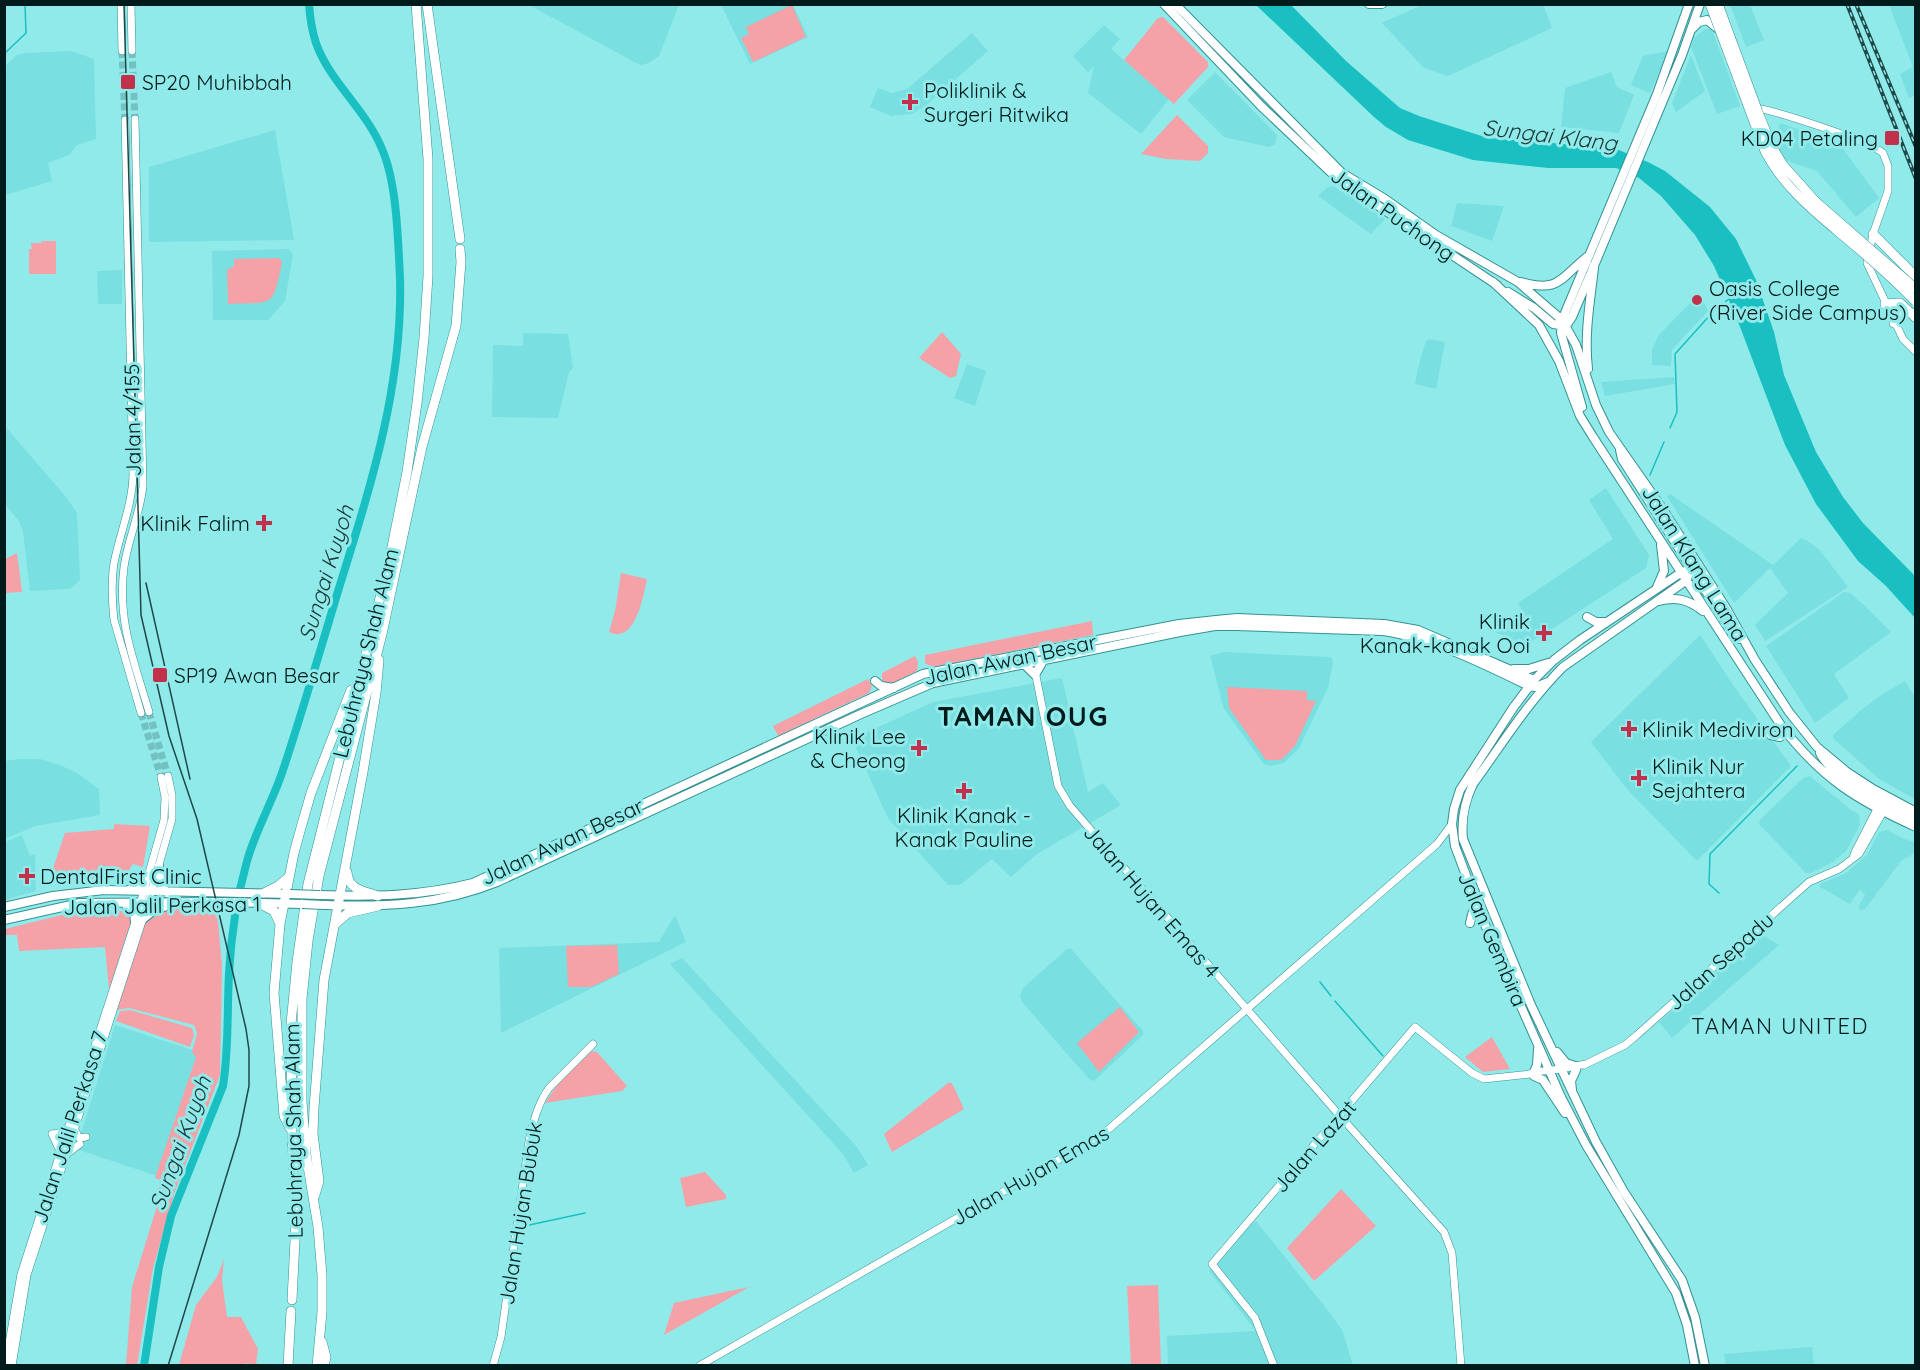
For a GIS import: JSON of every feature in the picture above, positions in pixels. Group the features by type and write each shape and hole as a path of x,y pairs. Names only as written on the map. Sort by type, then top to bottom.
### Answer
{"highway":[{"name":"Lebuhraya Shah Alam","path":"288,1365 296,1221 291,1024 297,962 308,884 386,575 407,472 424,338 428,276 428,159 416,4"},
{"name":"Lebuhraya Shah Alam","path":"317,1365 322,1275 314,1198 306,1154 302,1101 302,999 308,941 319,876 382,634 424,437 456,326 460,244 427,4"},
{"path":"1710,4 1765,151 1777,172 1812,210 1889,274 1916,302"},
{"path":"1718,4 1772,147 1783,165 1816,202 1916,289"},
{"path":"1873,234 1916,277"},
{"path":"1885,304 1900,303 1914,315"},
{"path":"1894,322 1899,312 1914,315"},
{"path":"292,1133 285,1116 274,993 280,926 299,834 311,793 344,711 371,631"},
{"path":"314,1198 319,1181 314,1134 315,1084 324,980 376,693 382,634"},
{"path":"350,839 348,881 378,901"},
{"path":"280,926 277,914 257,898 289,878"},
{"path":"333,926 348,913 378,901"},
{"path":"320,1340 324,1347 324,1365"}],"main road":[{"name":"Jalan Puchong","path":"1164,4 1261,106 1338,179 1534,308 1553,324 1563,324"},
{"name":"Jalan Puchong","path":"1175,4 1342,173 1385,199 1436,235 1518,282 1563,324"},
{"path":"1369,4 1382,4"},
{"path":"1646,131 1691,4"},
{"path":"1672,55 1680,40 1691,4"},
{"path":"1584,422 1563,324 1589,255 1692,29 1700,4"},
{"path":"1692,29 1699,22 1707,20 1718,30"},
{"path":"1563,324 1572,317 1594,265 1621,189"},
{"path":"1518,282 1534,286 1554,285 1589,255"},
{"path":"1594,265 1586,348 1596,405"},
{"path":"1493,282 1539,325 1559,361 1584,422"},
{"name":"Jalan Klang Lama","path":"1563,324 1576,345 1596,405 1620,450 1625,453 1678,533 1789,712 1817,747 1847,772 1916,812"},
{"name":"Jalan Klang Lama","path":"1584,422 1660,539 1686,574 1730,651 1782,727 1820,771 1844,789 1916,827"},
{"path":"1620,450 1622,459 1687,561 1686,574 1695,574 1747,652 1755,660"},
{"path":"1655,590 1664,571 1660,539"},
{"name":"Jalan Gembira","path":"1686,574 1655,590 1594,630 1554,660 1513,708 1460,790 1452,824 1455,846 1475,901 1538,1045 1572,1119 1676,1293 1687,1325 1695,1361"},
{"name":"Jalan Gembira","path":"1686,574 1655,602 1601,643 1563,667 1548,682 1473,784 1466,799 1462,827 1463,839 1500,931 1596,1143 1624,1192 1682,1280 1695,1317 1705,1365"},
{"path":"1655,602 1668,598 1682,599 1708,614"},
{"path":"1587,617 1596,622 1606,622"},
{"name":"Jalan Awan Besar","path":"491,880 587,831 923,674 1179,624 1216,620 1313,621 1384,624 1410,628 1533,684"},
{"name":"Jalan Awan Besar","path":"337,900 378,901 442,895 491,880 599,835 933,683 1180,632 1215,626 1383,631 1403,634 1508,672"},
{"path":"1594,630 1601,643"},
{"path":"1568,649 1590,641 1601,643"},
{"path":"1513,708 1516,690 1508,672 1529,669 1554,660"},
{"path":"1034,663 1035,675"},
{"path":"1034,663 1035,675"},
{"path":"875,681 882,686 894,688"},
{"path":"1533,700 1533,684 1548,682"},
{"path":"1771,735 1777,737 1781,735 1782,727"},
{"path":"1817,747 1822,757 1844,778 1881,808 1916,819"},
{"path":"587,831 599,835"},
{"path":"159,866 160,879 167,892"},
{"path":"125,890 136,888 148,876"},
{"name":"Jalan Jalil Perkasa 1","path":"4,908 80,892 125,890 224,898"},
{"name":"Jalan Jalil Perkasa 1","path":"4,920 80,903 178,902 224,898 337,900"},
{"path":"1470,923 1475,901"},
{"path":"124,903 139,921 153,911 178,902"},
{"path":"1549,1042 1562,1059 1575,1068 1571,1081 1572,1092"},
{"path":"1538,1045 1538,1059 1532,1074 1543,1080 1572,1119"},
{"path":"1690,1365 1695,1361"}],"street":[{"path":"121,4 122,51"},
{"path":"131,4 132,51"},
{"path":"1722,4 1756,98 1756,105 1753,108"},
{"path":"1730,24 1719,21 1718,30 1745,108 1763,109 1859,142 1882,153 1888,166 1888,191 1873,234 1867,263 1903,339 1916,352"},
{"path":"1756,98 1778,114"},
{"name":"Jalan 4/155","path":"125,120 133,475 129,508 114,564 112,605 122,650 145,713 123,621 122,603 125,565 141,506 143,486 135,119"},
{"path":"1032,652 1034,663"},
{"name":"Jalan Hujan Emas 4","path":"1035,675 1058,786 1070,806 1444,1232 1450,1242 1452,1253 1461,1365"},
{"path":"164,776 172,795 172,819 159,866 148,892 148,876 165,809 164,776"},
{"name":"Jalan Sepadu","path":"1415,1028 1472,1073 1484,1079 1562,1072 1586,1064 1631,1040 1809,882 1839,869 1853,858 1881,808"},
{"name":"Jalan Hujan Emas","path":"699,1365 1102,1135 1437,844 1452,824"},
{"path":"1437,844 1455,846"},
{"name":"Jalan Jalil Perkasa 7","path":"5,1365 21,1274 73,1128 148,892"},
{"name":"Jalan Lazat","path":"1274,1365 1255,1318 1212,1264 1415,1028"},
{"name":"Jalan Hujan Bubuk","path":"493,1365 501,1337 526,1159 537,1111 549,1088 593,1044"},
{"path":"80,1143 64,1153 52,1134 73,1128 78,1138 86,1137"},
{"name":"Jalan Jalil Perkasa 7","path":"12,1365 27,1275 64,1153"}],"shaded area":[{"path":"1543,4 1552,28 1448,76 1424,68 1382,23 1422,5"},
{"path":"529,5 679,5 659,56 649,63 640,65"},
{"path":"721,5 793,5 808,37 750,64"},
{"path":"792,5 806,37 753,62 741,38 749,34 746,27"},
{"path":"1256,5 1291,5 1346,61 1400,108 1488,138 1614,148 1665,171 1710,207 1736,239 1756,280 1774,332 1784,375 1816,452 1843,497 1863,523 1915,576 1915,618 1886,586 1858,561 1816,504 1785,445 1737,319 1714,266 1695,235 1661,196 1639,178 1616,168 1548,168 1473,160 1408,140 1374,117"},
{"path":"1730,5 1750,5 1764,40 1746,47"},
{"path":"1889,5 1914,5 1915,9 1915,95 1909,98 1900,74 1913,67"},
{"path":"1163,17 1208,62 1208,67 1174,104 1124,60 1158,18"},
{"path":"1104,25 1120,39 1111,49 1169,99 1141,134 1088,93 1094,66 1088,72 1073,56"},
{"path":"1705,29 1712,29 1740,106 1717,114 1691,47 1694,38"},
{"path":"972,33 988,51 925,106 912,114 891,116 870,107 878,88 892,93 907,89"},
{"path":"71,51 94,59 96,139 77,145 69,155 48,163 52,181 5,195 5,66 17,55 25,53"},
{"path":"1668,51 1650,93 1631,85 1643,56"},
{"path":"1691,55 1705,91 1676,112 1672,103"},
{"path":"1215,72 1277,135 1275,144 1269,147 1224,137 1187,100"},
{"path":"1611,72 1617,87 1634,95 1619,133 1561,127 1565,88"},
{"path":"1177,115 1208,146 1208,153 1200,161 1166,159 1141,154"},
{"path":"1780,123 1839,143 1879,198 1856,217 1817,171 1785,160 1776,144"},
{"path":"275,130 294,240 149,242 149,167"},
{"path":"1333,186 1385,219 1371,234 1318,196 1328,187"},
{"path":"1457,203 1504,206 1492,241 1451,226"},
{"path":"56,241 56,274 29,274 31,243"},
{"path":"289,249 293,255 285,301 268,320 213,320 212,251"},
{"path":"279,258 282,262 279,277 273,295 268,300 228,304 227,270 234,266 234,259"},
{"path":"122,270 122,304 98,304 97,271"},
{"path":"1700,293 1708,311 1672,350 1671,366 1652,365 1652,350 1658,336"},
{"path":"942,332 961,354 956,376 950,378 919,358"},
{"path":"523,333 568,334 573,368 569,372 558,418 492,417 493,345 523,346"},
{"path":"1429,339 1445,342 1436,389 1415,384 1426,341"},
{"path":"967,364 986,371 975,406 954,398"},
{"path":"1674,377 1675,384 1605,396 1601,382"},
{"path":"4,425 77,513 80,580 70,589 30,591 23,531 18,520 5,504"},
{"path":"1606,488 1649,555 1646,568 1524,645 1495,632 1499,626 1522,610 1518,603 1613,539 1589,500"},
{"path":"1670,494 1773,565 1801,538 1807,541 1819,549 1848,587 1765,641 1755,625 1788,593 1770,568 1734,603 1667,496"},
{"path":"17,553 22,592 5,593 5,559"},
{"path":"621,573 647,579 635,620 625,632 616,634 609,632"},
{"path":"1844,592 1850,593 1865,606 1890,633 1834,674 1849,698 1815,723 1766,646"},
{"path":"1092,621 1093,635 932,667 925,663 925,655"},
{"path":"1699,636 1791,766 1697,861 1626,788 1591,742"},
{"path":"1224,652 1330,657 1332,659 1328,688 1299,748 1284,763 1270,766 1264,764 1224,709 1210,656"},
{"path":"915,656 918,662 917,671 889,685 882,680 882,673"},
{"path":"1062,678 1088,792 1103,783 1121,805 1037,854 1011,877 992,859 960,885 948,885 888,818 852,739 933,702"},
{"path":"868,679 872,686 869,693 778,736 773,726"},
{"path":"1905,681 1915,697 1915,799 1879,779 1833,738 1833,735 1860,711"},
{"path":"1227,687 1307,691 1307,700 1316,701 1295,746 1281,760 1266,760 1229,708"},
{"path":"40,759 77,773 99,789 100,815 35,826 5,839 5,761"},
{"path":"1810,776 1859,814 1860,825 1846,851 1833,862 1811,873 1806,873 1759,824 1760,820 1803,778"},
{"path":"114,824 150,826 143,867 133,864 126,874 62,884 54,877 53,868 65,833 114,829"},
{"path":"1887,830 1915,842 1915,853 1901,861 1865,909 1858,908 1865,895 1860,889 1850,904 1820,887 1820,884 1846,873 1867,855 1879,832"},
{"path":"22,835 30,856 35,854 36,891 5,900 5,842"},
{"path":"212,908 218,921 222,966 220,1075 175,1191 153,1268 137,1365 126,1365 132,1287 158,1203 155,1200 161,1180 155,1178 196,1057 192,1052 197,1033 194,1025 129,1008 116,1010 145,922 169,909"},
{"path":"123,911 132,919 109,990 105,947 19,951 17,935 5,935 5,929 70,913"},
{"path":"675,915 686,942 501,1033 499,948 659,942"},
{"path":"1761,934 1779,945 1672,1038 1659,1022"},
{"path":"617,945 619,974 591,987 568,987 566,946"},
{"path":"1067,949 1071,949 1143,1031 1143,1035 1094,1081 1089,1079 1020,997 1023,988"},
{"path":"682,958 857,1147 868,1165 854,1173 843,1154 670,964"},
{"path":"1120,1007 1139,1032 1099,1072 1077,1043"},
{"path":"130,1010 192,1028 194,1035 190,1047 116,1021 120,1011"},
{"path":"115,1025 199,1052 160,1177 76,1149"},
{"path":"1492,1037 1510,1069 1483,1072 1465,1057"},
{"path":"592,1051 597,1052 627,1086 622,1091 545,1103 561,1079"},
{"path":"948,1083 952,1083 964,1109 892,1152 884,1134"},
{"path":"705,1172 726,1195 726,1199 686,1207 680,1178"},
{"path":"1341,1189 1376,1226 1314,1281 1287,1248"},
{"path":"1256,1221 1342,1330 1353,1365 1168,1365 1167,1336 1256,1331 1209,1271 1251,1223"},
{"path":"224,1259 222,1280 227,1317 241,1317 258,1349 256,1365 245,1363 245,1366 179,1365 196,1305 217,1277"},
{"path":"1158,1285 1161,1365 1131,1365 1127,1286"},
{"path":"749,1287 664,1335 674,1303"},
{"path":"1812,1347 1814,1365 1726,1365 1724,1354"}],"waterway":[{"path":"4,54 26,33 25,4"},
{"name":"Sungai Kuyoh","path":"144,1366 159,1267 171,1216 223,1086 231,945 243,875 255,837 284,767 362,511 383,435 396,358 400,318 400,278 396,212 391,178 375,135 322,57 313,34 309,4"},
{"path":"1670,428 1677,412 1675,354 1711,314 1731,297"},
{"path":"1650,475 1664,442"},
{"path":"1719,893 1709,884 1710,854 1797,766"},
{"path":"1320,982 1331,996"},
{"path":"1335,1001 1383,1056"},
{"path":"520,1227 585,1213"}],"tunnel":[{"path":"122,51 125,120"},
{"path":"132,51 135,119"},
{"path":"149,712 168,776"},
{"path":"141,713 161,777"}],"tram line":[{"path":"124,4 141,615 169,736 197,819 249,1050 249,1086 239,1135 168,1366"},
{"path":"146,583 190,779"}],"railway":[{"path":"1847,4 1916,179"},
{"path":"1856,4 1916,147"}],"place":[{"name":"SP20 Muhibbah","path":"128,82"},
{"name":"Poliklinik & Surgeri Ritwika","path":"910,102"},
{"name":"KD04 Petaling","path":"1892,138"},
{"name":"Oasis College (River Side Campus)","path":"1697,300"},
{"name":"Klinik Falim","path":"264,523"},
{"name":"Klinik Kanak-kanak Ooi","path":"1544,633"},
{"name":"SP19 Awan Besar","path":"160,675"},
{"name":"Klinik Mediviron","path":"1629,729"},
{"name":"Klinik Lee & Cheong","path":"919,748"},
{"name":"Klinik Nur Sejahtera","path":"1639,778"},
{"name":"Klinik Kanak - Kanak Pauline","path":"964,791"},
{"name":"DentalFirst Clinic","path":"27,876"}],"district":[{"name":"TAMAN OUG","path":"1023,716"},
{"name":"TAMAN UNITED","path":"1780,1026"}],"water label":[{"name":"Sungai Klang","path":"1550,135"}]}
